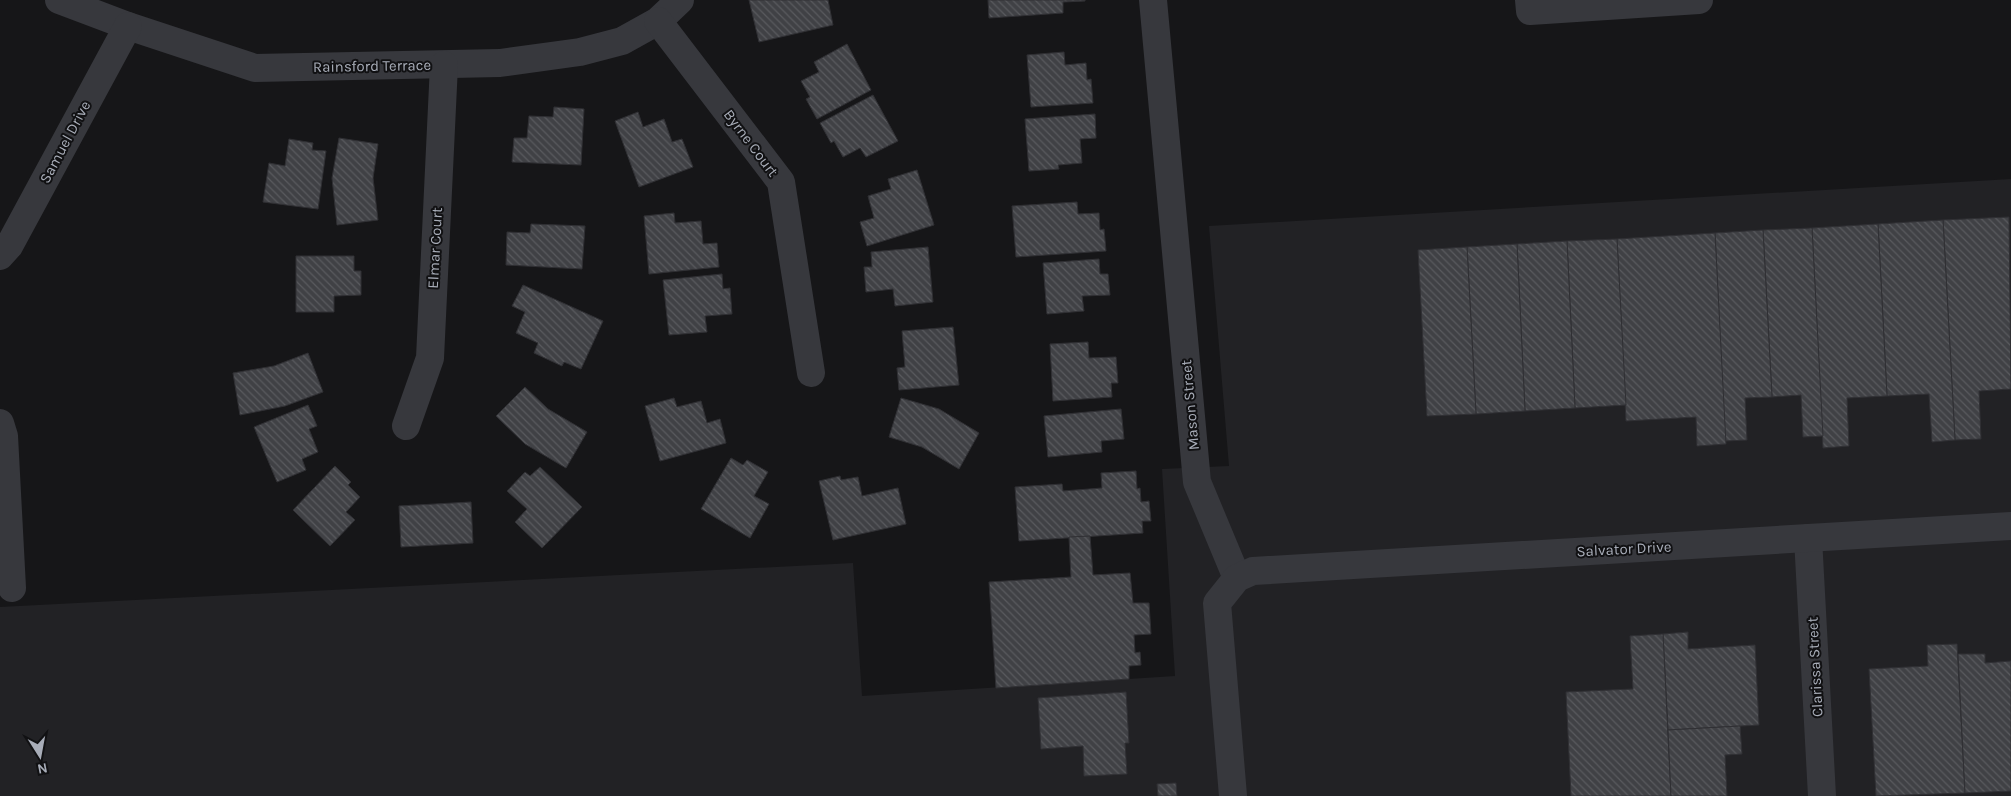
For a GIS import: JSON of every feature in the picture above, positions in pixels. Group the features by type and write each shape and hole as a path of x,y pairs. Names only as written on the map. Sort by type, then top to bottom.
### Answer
{"street":[{"name":"Rainsford Terrace","path":"59,0 128,26 255,68 500,63 580,52 622,41 658,21 680,0"},
{"name":"Mason Street","path":"1153,0 1197,482 1237,578"},
{"path":"1529,0 1530,12 1699,0"},
{"name":"Byrne Court","path":"658,21 781,182 811,373"},
{"name":"Samuel Drive","path":"0,256 9,246 128,26"},
{"name":"Elmar Court","path":"406,426 430,358 444,65"},
{"path":"0,423 4,436 12,588"},
{"name":"Salvator Drive","path":"1237,578 1253,572 2011,526"},
{"name":"Clarissa Street","path":"1808,538 1822,796"},
{"path":"1233,796 1217,603 1237,578"}],"shaded area":[{"path":"2011,179 2011,796 0,796 0,607 853,563 862,696 1175,676 1162,469 1229,466 1209,226"}],"building":[{"path":"749,0 828,0 833,25 759,42"},
{"path":"988,0 1085,1 1063,2 1063,13 989,18"},
{"path":"847,44 871,90 817,119 806,99 810,97 801,81 819,72 814,62"},
{"path":"1064,52 1065,65 1086,63 1087,80 1091,79 1093,103 1031,107 1027,55"},
{"path":"873,95 898,141 866,157 860,148 843,157 834,141 831,143 820,123"},
{"path":"554,107 584,109 581,165 512,162 514,138 527,138 529,116 553,117"},
{"path":"638,112 643,127 664,119 672,142 682,139 693,167 639,187 615,121"},
{"path":"1095,114 1096,138 1080,139 1082,163 1058,165 1059,169 1029,171 1025,119"},
{"path":"339,138 378,144 373,178 378,220 337,225 332,178"},
{"path":"289,139 313,143 312,150 326,151 318,209 263,202 269,163 285,166"},
{"path":"917,170 934,225 867,246 860,222 874,218 868,196 891,189 888,179"},
{"path":"1077,202 1078,214 1099,213 1100,230 1104,229 1106,251 1016,257 1012,206"},
{"path":"674,213 675,223 701,221 703,244 717,243 719,267 649,274 644,216"},
{"path":"2009,217 2011,389 1979,391 1981,439 1955,440 1943,220"},
{"path":"1943,220 1955,440 1932,442 1929,394 1887,396 1878,224"},
{"path":"531,224 585,226 582,269 506,265 507,232 530,233"},
{"path":"1878,224 1887,396 1847,398 1849,446 1823,448 1812,228"},
{"path":"1812,228 1823,436 1803,437 1801,395 1772,397 1763,230"},
{"path":"1763,230 1772,397 1745,398 1747,440 1725,441 1715,233"},
{"path":"1715,233 1726,444 1697,446 1696,417 1626,421 1617,239"},
{"path":"1617,239 1626,405 1575,408 1567,241"},
{"path":"1567,241 1575,408 1525,411 1517,244"},
{"path":"1517,244 1525,411 1476,414 1467,247"},
{"path":"928,247 933,302 895,306 893,289 866,292 864,267 872,267 871,252"},
{"path":"1467,247 1476,414 1427,416 1418,250"},
{"path":"296,256 354,256 354,271 361,271 361,295 334,296 334,312 296,312"},
{"path":"1099,259 1100,274 1108,274 1110,295 1082,296 1084,311 1047,314 1043,263"},
{"path":"722,274 723,289 730,288 732,314 705,316 707,332 669,335 663,280"},
{"path":"523,285 603,321 581,369 564,362 562,366 534,353 538,343 516,333 525,312 512,306"},
{"path":"953,327 959,385 899,390 897,368 905,367 902,331"},
{"path":"1088,342 1089,358 1116,357 1118,383 1111,383 1112,397 1053,401 1050,344"},
{"path":"308,353 323,392 285,406 240,415 233,373 274,366"},
{"path":"525,387 548,409 587,432 566,468 525,444 496,416"},
{"path":"674,398 677,407 701,401 707,423 720,419 726,443 660,461 645,406"},
{"path":"901,398 939,409 979,433 959,469 922,447 889,437"},
{"path":"308,405 317,426 309,429 318,452 302,459 306,470 277,482 254,427"},
{"path":"1121,409 1124,439 1101,441 1102,452 1048,457 1044,416"},
{"path":"731,458 743,465 747,460 768,472 754,496 769,504 750,538 701,509"},
{"path":"335,466 351,482 348,485 360,497 346,512 355,520 330,546 293,510"},
{"path":"540,467 582,507 542,548 515,522 527,509 507,491 525,472 530,476"},
{"path":"1136,471 1137,489 1140,488 1141,502 1149,501 1151,521 1142,521 1143,533 1019,541 1015,487 1062,484 1063,491 1102,488 1101,473"},
{"path":"840,476 841,480 858,477 862,496 898,488 906,524 833,540 819,481"},
{"path":"471,502 473,543 401,547 399,506"},
{"path":"1090,536 1093,575 1130,573 1133,603 1149,603 1151,634 1134,635 1135,653 1140,652 1141,665 1129,666 1129,679 996,688 989,582 1071,577 1069,537"},
{"path":"1688,632 1688,649 1755,645 1759,725 1668,730 1663,634"},
{"path":"1663,634 1671,796 1571,796 1566,692 1633,689 1630,636"},
{"path":"1957,644 1965,793 1876,796 1869,669 1928,666 1927,645"},
{"path":"1958,654 1985,654 1985,663 2011,661 2011,791 1965,793"},
{"path":"1126,692 1129,743 1125,743 1127,774 1084,776 1083,746 1041,749 1038,698"},
{"path":"1740,726 1742,754 1725,755 1727,796 1671,796 1668,730"},
{"path":"1176,783 1177,796 1158,796 1157,784"}]}
